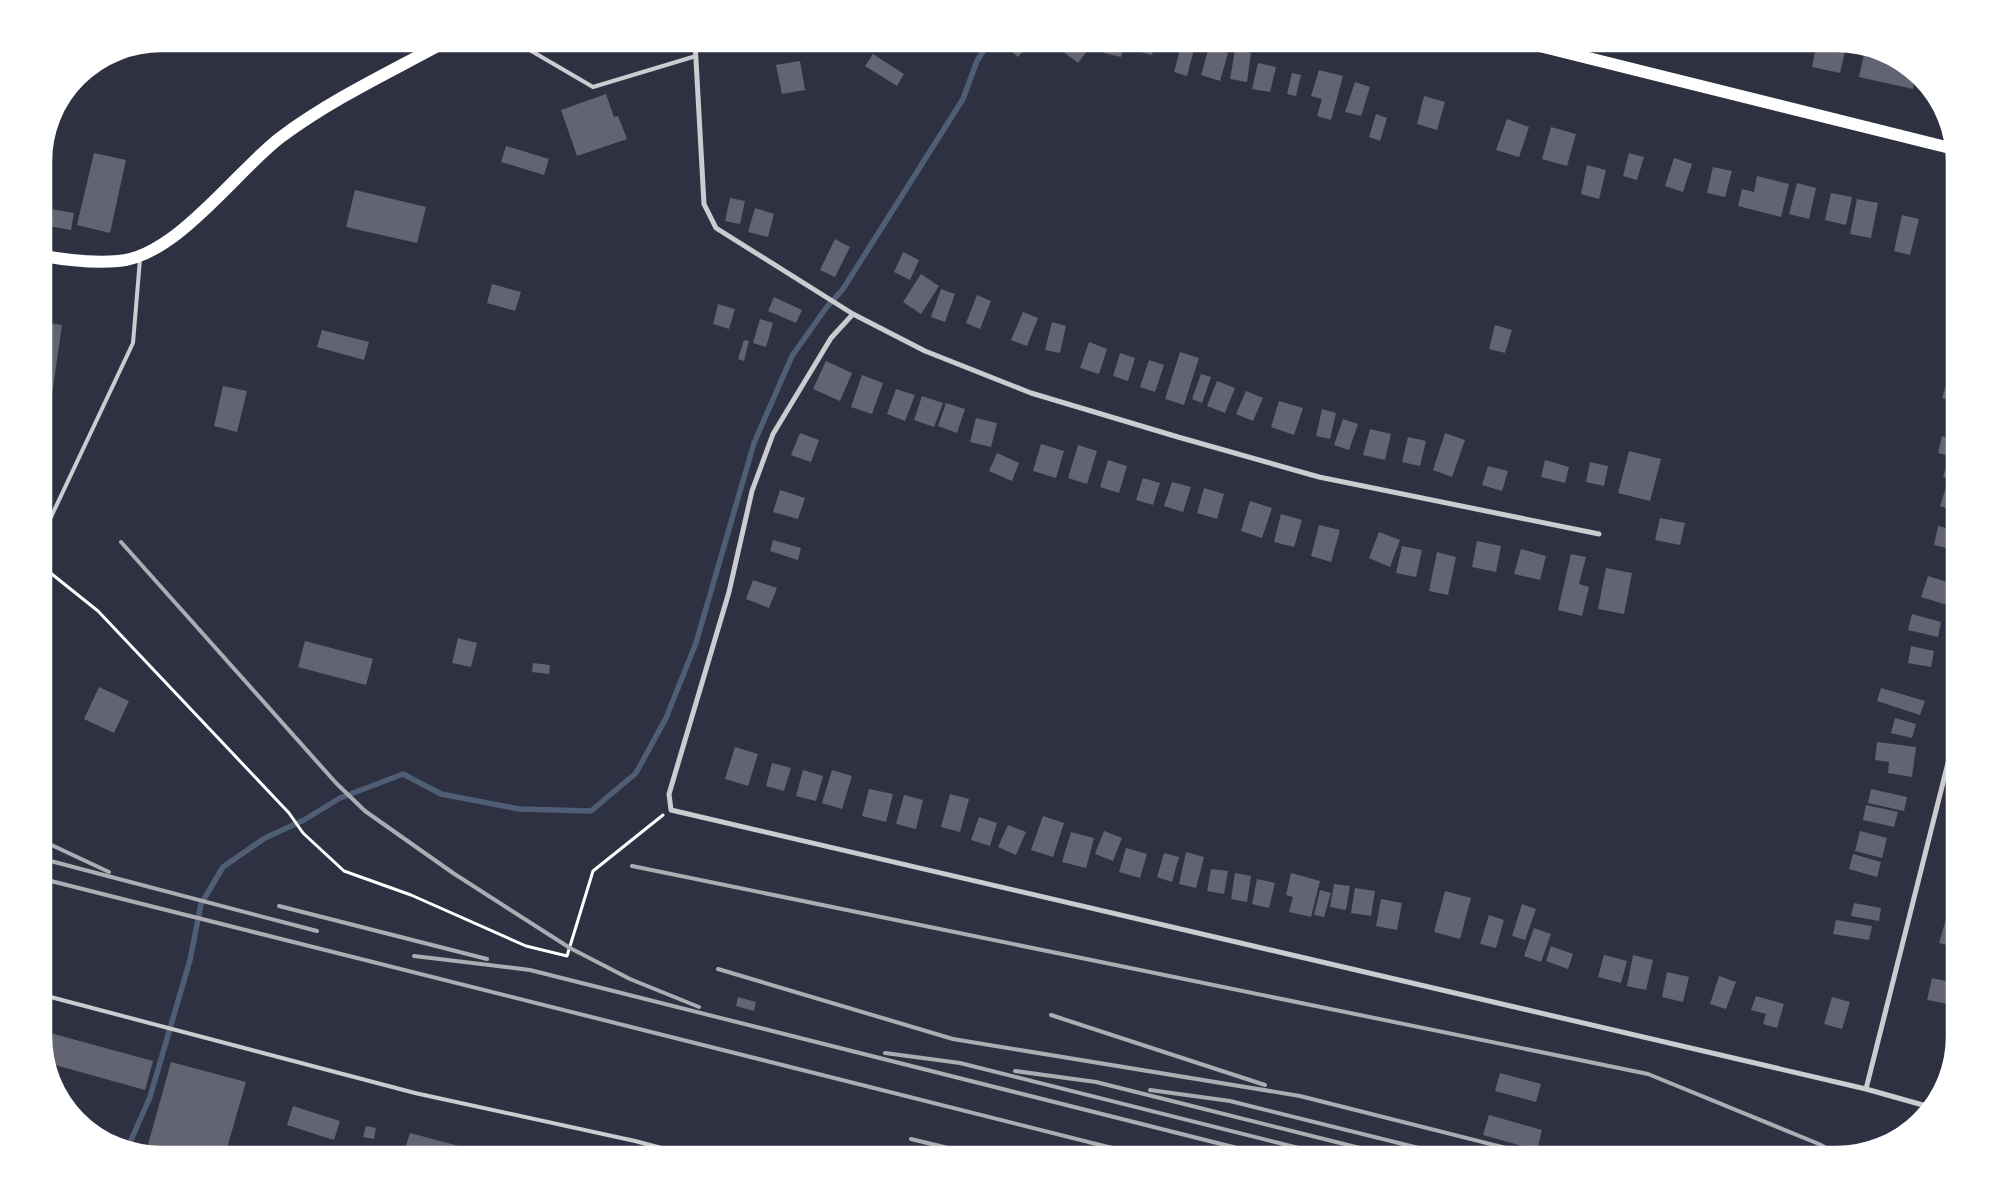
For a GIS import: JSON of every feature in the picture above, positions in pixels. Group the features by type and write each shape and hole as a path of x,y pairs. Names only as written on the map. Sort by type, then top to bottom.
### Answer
{"main road":[{"path":"51,257 119,261 140,255 174,238 281,138 352,92 428,51"},
{"path":"1560,51 1946,147"}],"street":[{"path":"696,51 704,204 716,228 853,314 925,351 1031,393 1178,437 1319,477 1599,534"},
{"path":"853,314 831,338 773,434 752,491 729,592 669,794 671,810 1866,1089 1924,1104"},
{"path":"1866,1089 1947,767"}],"lane":[{"path":"531,51 592,87 696,56"},
{"path":"51,517 133,344 140,255"},
{"path":"51,997 415,1093 656,1147"}],"path":[{"path":"51,573 98,611 289,814 303,833 344,871 411,895 526,946 567,956 593,871 671,810"}],"building":[{"path":"1011,51 1023,51 1018,57"},
{"path":"1062,51 1087,51 1078,63"},
{"path":"1104,51 1122,51 1121,57 1104,53"},
{"path":"1137,51 1153,51 1152,55"},
{"path":"1180,51 1194,51 1187,76 1174,72"},
{"path":"1208,51 1228,53 1220,81 1201,75"},
{"path":"1235,51 1251,53 1247,82 1230,79"},
{"path":"1815,51 1845,52 1840,73 1812,67"},
{"path":"873,54 904,74 897,86 865,66"},
{"path":"1864,55 1892,66 1914,82 1913,89 1859,77"},
{"path":"800,61 805,90 782,94 776,65"},
{"path":"1258,63 1276,67 1270,92 1252,89"},
{"path":"1319,70 1343,76 1331,120 1317,116 1322,99 1311,96"},
{"path":"1292,73 1301,75 1296,96 1287,94"},
{"path":"1355,82 1370,87 1361,116 1345,112"},
{"path":"606,94 614,117 618,116 627,139 577,156 561,110"},
{"path":"1424,96 1445,102 1437,130 1417,124"},
{"path":"1376,114 1387,118 1380,141 1369,137"},
{"path":"1507,119 1529,127 1519,157 1496,150"},
{"path":"1551,127 1576,134 1567,166 1542,159"},
{"path":"506,146 549,159 544,175 501,162"},
{"path":"94,153 126,160 110,233 77,225"},
{"path":"1629,153 1644,157 1637,180 1623,176"},
{"path":"1674,158 1692,164 1683,192 1665,186"},
{"path":"1587,165 1606,170 1599,199 1581,194"},
{"path":"1713,167 1732,171 1725,197 1707,193"},
{"path":"1757,176 1789,184 1781,217 1738,206 1742,189 1754,192"},
{"path":"1797,183 1816,188 1809,219 1789,214"},
{"path":"355,190 426,207 417,243 346,227"},
{"path":"1831,193 1852,197 1846,225 1825,220"},
{"path":"730,198 745,201 740,224 725,221"},
{"path":"1857,199 1878,203 1871,238 1850,234"},
{"path":"755,208 774,214 768,237 748,232"},
{"path":"51,209 74,213 71,230 51,226"},
{"path":"1902,215 1919,219 1910,255 1894,251"},
{"path":"835,239 850,247 835,277 820,270"},
{"path":"903,252 919,260 910,280 894,272"},
{"path":"921,274 939,286 921,314 903,302"},
{"path":"492,284 521,292 515,311 487,303"},
{"path":"941,289 955,294 945,322 931,317"},
{"path":"977,295 991,301 980,329 966,323"},
{"path":"774,297 802,310 796,323 768,311"},
{"path":"718,304 735,309 729,329 713,324"},
{"path":"1023,312 1038,318 1027,346 1011,340"},
{"path":"760,319 773,323 766,347 753,343"},
{"path":"1052,322 1066,326 1060,353 1045,350"},
{"path":"51,323 62,325 51,395"},
{"path":"1495,325 1512,330 1505,353 1489,349"},
{"path":"322,330 369,342 364,360 317,347"},
{"path":"744,340 749,341 744,361 738,359"},
{"path":"1089,342 1107,349 1099,374 1080,368"},
{"path":"1180,352 1199,358 1184,405 1165,399"},
{"path":"1120,353 1135,358 1128,381 1113,376"},
{"path":"1149,360 1164,365 1155,392 1140,387"},
{"path":"826,361 852,373 840,401 813,389"},
{"path":"1201,374 1211,377 1202,403 1192,399"},
{"path":"862,375 883,383 872,414 851,407"},
{"path":"1217,381 1235,388 1225,413 1207,406"},
{"path":"1947,382 1947,399 1942,398"},
{"path":"223,386 247,391 237,432 214,426"},
{"path":"896,389 915,395 905,421 887,414"},
{"path":"1246,391 1263,398 1253,421 1236,414"},
{"path":"922,396 943,403 934,427 914,420"},
{"path":"1279,401 1303,408 1294,435 1271,427"},
{"path":"946,403 965,409 957,433 938,426"},
{"path":"1322,409 1336,413 1330,439 1316,436"},
{"path":"976,418 997,423 991,447 970,442"},
{"path":"1343,419 1358,424 1349,450 1334,445"},
{"path":"1370,429 1391,434 1385,460 1363,455"},
{"path":"800,433 819,440 811,462 791,455"},
{"path":"1445,433 1465,440 1452,477 1433,470"},
{"path":"1942,436 1947,438 1947,455 1938,453"},
{"path":"1408,437 1426,441 1420,466 1402,462"},
{"path":"1041,444 1064,451 1056,478 1033,471"},
{"path":"1078,445 1097,451 1087,484 1068,478"},
{"path":"1629,451 1661,459 1650,501 1618,493"},
{"path":"997,453 1019,463 1012,481 989,471"},
{"path":"1108,460 1127,466 1119,493 1100,487"},
{"path":"1545,460 1569,467 1565,483 1541,477"},
{"path":"1590,462 1608,466 1604,486 1586,482"},
{"path":"1947,464 1947,478 1943,477"},
{"path":"1488,466 1508,471 1502,491 1482,485"},
{"path":"1143,478 1160,483 1153,505 1136,500"},
{"path":"1172,482 1191,487 1183,512 1164,506"},
{"path":"1946,487 1947,487 1947,508 1940,506"},
{"path":"1204,488 1224,494 1217,519 1197,513"},
{"path":"780,490 805,498 798,519 773,512"},
{"path":"1250,501 1272,508 1262,538 1241,531"},
{"path":"1281,514 1302,520 1294,547 1274,542"},
{"path":"1660,518 1685,523 1680,545 1655,540"},
{"path":"1319,525 1340,530 1331,562 1311,556"},
{"path":"1938,526 1947,528 1947,548 1934,545"},
{"path":"1379,532 1400,540 1390,567 1369,558"},
{"path":"773,540 801,548 798,560 770,551"},
{"path":"1477,541 1501,546 1496,572 1472,567"},
{"path":"1402,546 1422,550 1416,577 1396,573"},
{"path":"1521,549 1546,556 1540,580 1514,574"},
{"path":"1437,552 1456,557 1448,595 1429,591"},
{"path":"1571,554 1586,557 1579,584 1589,587 1582,616 1558,610"},
{"path":"1606,568 1632,573 1624,614 1598,609"},
{"path":"1928,576 1947,582 1947,605 1921,597"},
{"path":"753,580 777,588 769,608 746,599"},
{"path":"1912,614 1941,622 1938,637 1908,630"},
{"path":"458,638 477,643 471,667 452,663"},
{"path":"305,641 373,659 366,685 298,667"},
{"path":"1911,646 1934,651 1931,667 1908,663"},
{"path":"533,663 550,665 549,674 532,672"},
{"path":"99,687 129,701 114,733 84,719"},
{"path":"1881,688 1925,701 1920,715 1877,701"},
{"path":"1895,718 1916,724 1912,738 1891,733"},
{"path":"1877,742 1916,747 1912,777 1888,773 1889,762 1875,760"},
{"path":"735,747 758,754 748,786 725,779"},
{"path":"772,763 791,768 784,791 766,786"},
{"path":"803,770 823,776 816,801 796,796"},
{"path":"832,770 852,776 842,809 822,803"},
{"path":"869,789 893,794 886,822 862,816"},
{"path":"1871,789 1907,797 1904,811 1868,803"},
{"path":"950,794 969,799 960,832 941,827"},
{"path":"904,795 923,800 916,829 896,824"},
{"path":"1866,805 1898,812 1894,827 1863,820"},
{"path":"1043,816 1064,823 1053,857 1031,850"},
{"path":"979,817 997,823 990,846 971,840"},
{"path":"1008,825 1026,832 1016,855 998,847"},
{"path":"1104,831 1122,838 1113,861 1095,854"},
{"path":"1860,831 1887,838 1882,858 1855,851"},
{"path":"1071,832 1094,838 1086,868 1062,862"},
{"path":"1126,848 1147,854 1140,878 1119,872"},
{"path":"1186,852 1204,857 1196,888 1179,884"},
{"path":"1164,853 1179,857 1172,882 1157,877"},
{"path":"1853,854 1881,862 1877,877 1849,869"},
{"path":"1211,869 1228,871 1224,894 1207,891"},
{"path":"1235,873 1251,876 1247,902 1231,899"},
{"path":"1291,873 1320,881 1311,917 1289,912 1293,897 1286,895"},
{"path":"1257,879 1275,883 1269,908 1252,904"},
{"path":"1334,884 1350,886 1346,910 1330,907"},
{"path":"1355,888 1375,891 1371,916 1351,913"},
{"path":"1320,890 1331,893 1324,917 1314,915"},
{"path":"1445,891 1471,898 1460,939 1434,932"},
{"path":"1381,899 1402,903 1397,930 1376,926"},
{"path":"1854,903 1881,908 1879,921 1851,916"},
{"path":"1522,904 1536,909 1525,940 1512,936"},
{"path":"1489,915 1504,920 1496,948 1480,944"},
{"path":"1946,919 1947,945 1939,943"},
{"path":"1836,920 1872,926 1869,940 1833,934"},
{"path":"1534,928 1551,934 1541,962 1524,956"},
{"path":"1551,946 1573,954 1568,969 1546,961"},
{"path":"1604,955 1627,961 1621,983 1598,977"},
{"path":"1633,955 1653,960 1646,990 1627,986"},
{"path":"1667,972 1689,977 1683,1002 1662,997"},
{"path":"1719,976 1736,982 1726,1009 1710,1004"},
{"path":"1932,978 1947,981 1947,1004 1927,1000"},
{"path":"1756,996 1784,1004 1777,1028 1763,1024 1766,1014 1751,1010"},
{"path":"738,997 756,1002 754,1011 736,1006"},
{"path":"1832,997 1850,1002 1842,1029 1824,1024"},
{"path":"51,1033 153,1061 145,1090 55,1065"},
{"path":"171,1062 246,1082 227,1147 148,1146"},
{"path":"1500,1073 1541,1084 1536,1102 1495,1091"},
{"path":"293,1106 340,1121 334,1140 287,1125"},
{"path":"1489,1115 1542,1130 1538,1147 1526,1147 1483,1135"},
{"path":"366,1126 376,1128 374,1139 363,1137"},
{"path":"410,1133 463,1147 406,1147"}],"waterway":[{"path":"130,1142 150,1097 190,960 201,904 223,867 265,838 304,820 340,798 403,774 441,794 519,809 591,811 636,773 666,718 696,643 754,443 792,356 826,308 843,289 963,99 977,61 983,51"}],"railway":[{"path":"121,542 336,783 365,811 453,873 570,948 630,979 699,1007"},
{"path":"51,845 109,872"},
{"path":"51,861 317,931"},
{"path":"632,866 1648,1074 1824,1147"},
{"path":"51,881 1108,1147"},
{"path":"279,906 487,959"},
{"path":"414,956 530,970 1233,1147"},
{"path":"718,969 953,1039 1300,1096 1502,1147"},
{"path":"1051,1015 1265,1085"},
{"path":"885,1053 960,1063 1295,1147"},
{"path":"1015,1071 1096,1082 1356,1147"},
{"path":"1150,1090 1230,1101 1415,1147"},
{"path":"911,1139 944,1147"}]}
